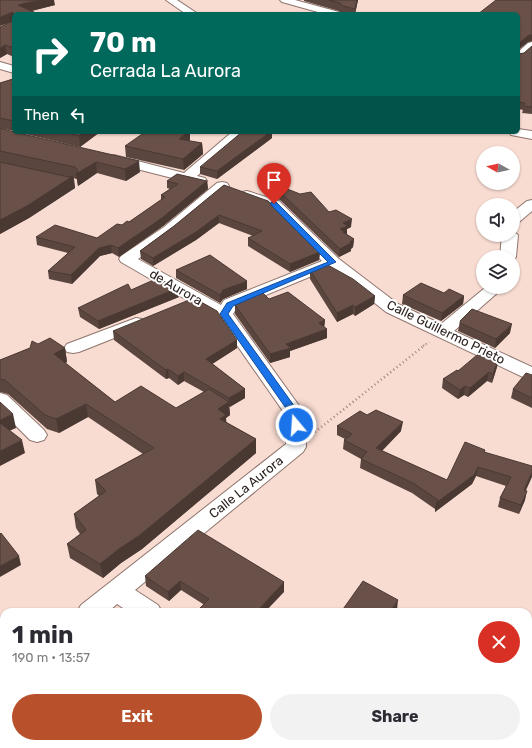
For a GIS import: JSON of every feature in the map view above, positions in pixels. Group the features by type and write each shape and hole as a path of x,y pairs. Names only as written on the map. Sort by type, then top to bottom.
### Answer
{"street":[{"path":"171,0 190,12"},
{"path":"285,0 329,12"},
{"path":"520,54 532,45"},
{"path":"0,65 12,69"},
{"path":"520,121 532,124"},
{"path":"520,133 532,135"},
{"path":"187,177 238,134"},
{"path":"112,159 125,150"},
{"name":"Calle Guillermo Prieto","path":"97,155 222,186 274,204 333,262 392,308 532,374"},
{"name":"de Aurora","path":"222,186 169,230 127,259 224,314"},
{"path":"520,214 532,204"},
{"path":"296,447 295,414 224,314 230,304 333,262"},
{"path":"442,332 488,294"},
{"path":"175,307 196,298"},
{"path":"73,348 153,316"},
{"path":"0,399 37,435"},
{"name":"Calle La Aurora","path":"95,608 296,447"},
{"path":"117,591 143,608"}],"path":[{"name":"Calle La Aurora","path":"296,447 442,332"}],"building":[{"path":"0,0 39,0 18,5 34,12 12,12 0,17"},
{"path":"329,0 357,0 355,9"},
{"path":"496,0 532,0 532,35 529,35 520,42 520,12 481,12"},
{"path":"12,21 12,47 5,45 0,48 0,27"},
{"path":"532,46 532,107 523,106 525,103 520,102 520,54 524,53"},
{"path":"12,79 12,121 0,118 0,83"},
{"path":"0,128 12,131 12,134 23,134 139,161 125,169 96,162 76,174 78,171 75,167 0,151"},
{"path":"71,134 82,134 79,136"},
{"path":"142,134 185,134 179,139 202,143 183,159 125,146"},
{"path":"240,134 267,134 217,171 200,167"},
{"path":"0,162 69,177 73,176 27,206 0,220"},
{"path":"177,174 207,181 162,218 118,248 111,245 99,248 71,275 48,271 75,247 36,237 55,225 97,238 117,224 122,225 127,221 129,222 165,197 161,195 178,184 167,181"},
{"path":"272,183 300,194 311,192 329,212 336,210 352,219 343,223 348,226 340,229 354,239 350,242 351,243 340,249 280,192 264,187"},
{"path":"224,185 268,201 320,252 290,264 248,238 262,231 219,215 196,232 153,258 140,251 174,226"},
{"path":"210,255 247,281 223,290 220,295 176,270"},
{"path":"326,264 353,279 375,296 355,307 353,305 337,313 310,270"},
{"path":"158,278 178,288 98,321 78,308 128,284 131,290"},
{"path":"421,283 444,293 449,289 464,296 442,313 403,295"},
{"path":"260,290 269,299 288,292 325,320 319,323 327,329 286,344 291,348 270,354 235,305 238,300"},
{"path":"194,298 217,311 237,340 206,359 245,389 229,398 184,372 178,376 168,369 166,370 113,331"},
{"path":"472,309 512,324 496,339 460,323 460,321"},
{"path":"50,338 65,348 54,354 115,402 141,386 176,408 209,389 229,402 218,409 226,415 220,419 256,439 140,535 100,564 67,544 86,530 74,514 106,491 95,480 154,448 86,404 56,419 45,415 5,380 0,379 0,360 30,348 32,341 38,344"},
{"path":"483,350 499,358 493,374 489,372 470,388 465,386 460,390 443,379 457,370 458,371"},
{"path":"526,373 532,375 532,398 513,389"},
{"path":"0,402 13,414 0,420"},
{"path":"376,410 403,422 376,448 447,480 465,442 485,450 484,452 532,466 532,472 524,490 527,491 521,505 500,498 511,477 478,467 474,475 436,503 438,500 413,483 361,459 367,452 344,440 352,434 337,426 360,411 367,415"},
{"path":"0,423 22,440 0,451"},
{"path":"198,530 284,582 260,608 200,608 209,599 180,581 168,592 145,576"},
{"path":"1,533 19,556 0,566 0,534"},
{"path":"363,581 398,600 392,608 344,608"}],"route":[{"path":"274,204 333,262 230,304 224,314 295,414 296,425"}]}
